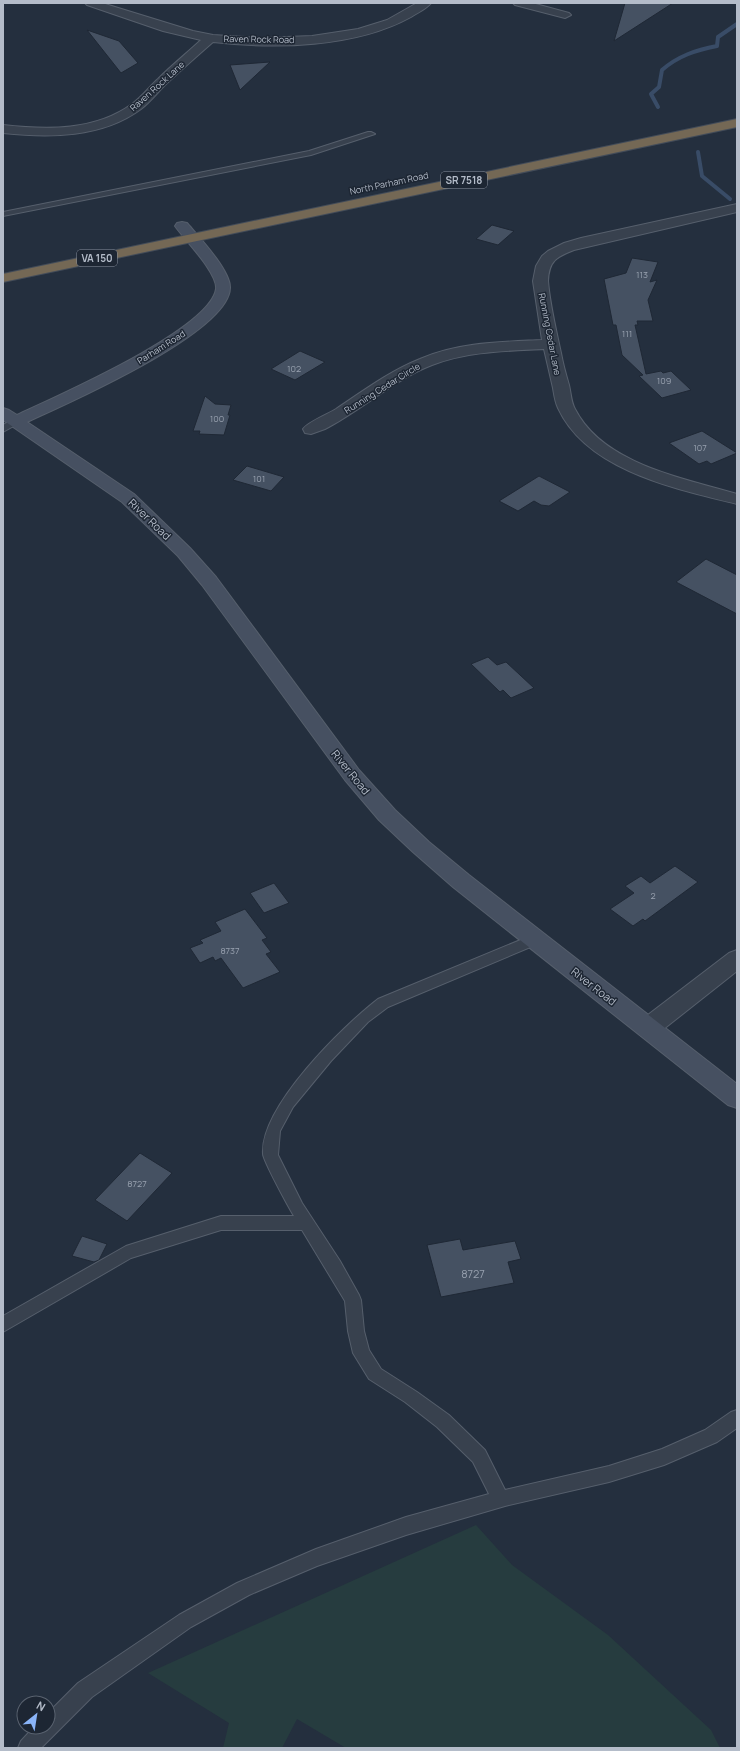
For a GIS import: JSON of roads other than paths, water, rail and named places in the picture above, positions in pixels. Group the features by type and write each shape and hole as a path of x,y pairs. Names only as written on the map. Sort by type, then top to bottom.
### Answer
{"highway":[{"path":"604,138 737,111"},
{"name":"North Parham Road","path":"192,238 737,123"},
{"name":"North Parham Road","path":"319,198 357,190"},
{"path":"166,229 197,223"},
{"name":"VA 150","path":"3,278 192,238"}],"main road":[{"name":"Parham Road","path":"7,421 124,370 159,350 185,332 212,310 223,290 221,278 182,226"},
{"name":"River Road","path":"7,421 128,498 184,552 210,581 352,775 387,815 421,847 534,939 737,1098"}],"street":[{"name":"Raven Rock Road","path":"91,3 171,29 210,38 245,40 289,40 352,34 394,21 425,3"},
{"path":"519,3 565,15"},
{"name":"Raven Rock Lane","path":"3,129 39,132 71,130 91,126 119,117 136,107 210,38"},
{"name":"Running Cedar Lane","path":"737,208 582,243 552,255 545,261 540,273 541,289 554,361 566,407 576,424 594,443 611,455 639,469 680,483 737,499"},
{"name":"Running Cedar Circle","path":"311,429 333,419 369,394 411,369 440,356 474,350 551,344"},
{"path":"648,1028 737,959"}],"lane":[{"path":"3,214 311,153 371,134"},
{"path":"500,1499 474,1451 443,1421 411,1397 375,1374 361,1353 356,1331 353,1300 334,1266 297,1208 270,1155 273,1131 288,1103 326,1057 363,1018 383,1003 534,939"},
{"path":"3,1325 126,1253 221,1223 306,1223"},
{"path":"56,1717 85,1690 185,1621 243,1589 316,1558 406,1526 500,1499 609,1474 664,1457 711,1436 737,1418"},
{"path":"28,1748 39,1735"}],"waterway":[{"path":"658,107 651,94 659,87 662,70 674,61 688,54 717,46 718,37 737,24"},
{"path":"698,152 702,176 730,199"}]}
